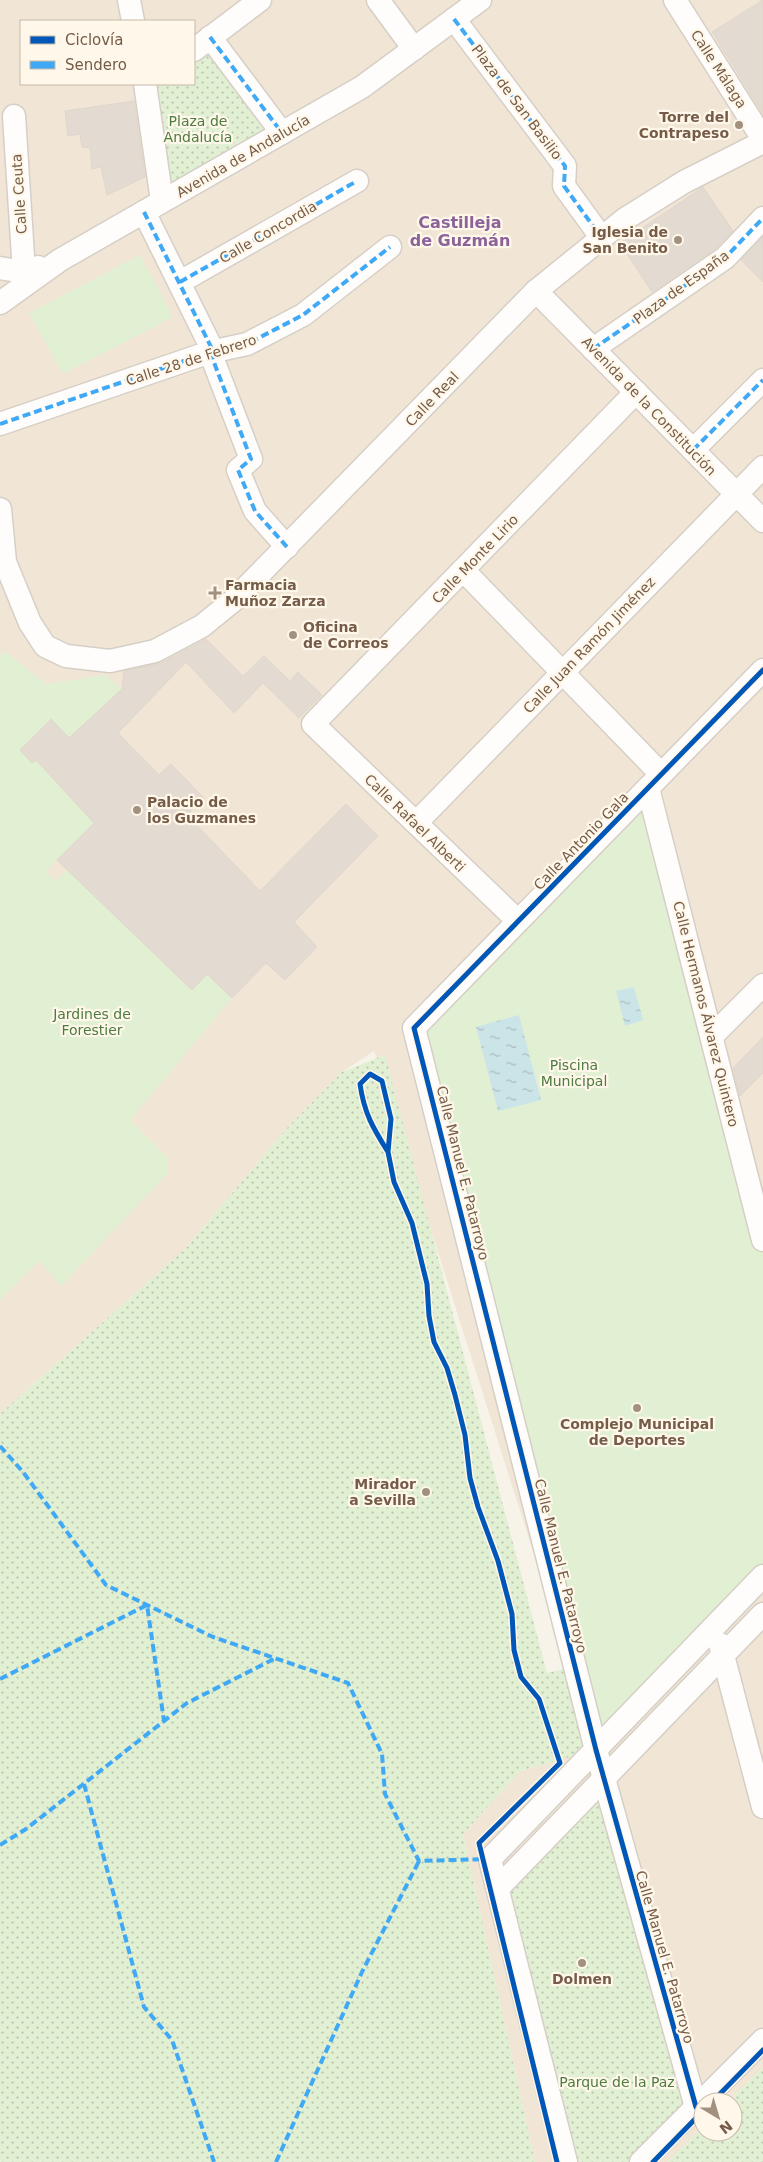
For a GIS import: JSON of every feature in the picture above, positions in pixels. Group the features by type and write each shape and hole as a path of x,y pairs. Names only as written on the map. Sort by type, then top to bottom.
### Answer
{"street":[{"path":"129,0 133,20"},
{"path":"260,0 202,43 282,133"},
{"path":"378,0 414,49"},
{"name":"Avenida de Andalucía","path":"0,303 60,260 362,88 480,0"},
{"name":"Calle Málaga","path":"675,0 763,140"},
{"name":"Plaza de San Basilio","path":"454,19 565,166 564,186 601,237"},
{"path":"146,85 153,207 180,282 211,352 252,459 238,470 255,511 287,546"},
{"name":"Calle Ceuta","path":"14,116 24,272"},
{"name":"Calle Real","path":"0,509 5,562 30,624 45,646 66,656 110,661 155,652 202,626 234,600 536,291 601,237 684,182 763,140"},
{"name":"Calle Concordia","path":"180,282 357,182"},
{"name":"Plaza de España","path":"593,349 725,258 763,218"},
{"name":"Calle 28 de Febrero","path":"0,424 211,352 247,344 303,315 390,247"},
{"path":"0,268 24,272 60,260"},
{"name":"Avenida de la Constitución","path":"536,291 763,521"},
{"path":"692,450 763,380"},
{"name":"Calle Monte Lirio","path":"313,724 636,392"},
{"name":"Calle Juan Ramón Jiménez","path":"416,823 763,468"},
{"path":"463,570 562,673 655,781"},
{"name":"Calle Antonio Gala","path":"414,1028 763,670"},
{"name":"Calle Rafael Alberti","path":"313,724 518,921"},
{"name":"Calle Hermanos Álvarez Quintero","path":"655,781 712,1036 763,1240"},
{"path":"712,1036 763,985"},
{"name":"Calle Manuel E. Patarroyo","path":"414,1028 596,1750 693,2096"},
{"path":"566,2162 490,1859 763,1576"},
{"path":"498,1888 763,1614"},
{"path":"716,1626 763,1807"},
{"path":"711,2092 763,2040"},
{"path":"641,2162 693,2110"}],"shaded area":[{"path":"0,0 763,0 763,2067 738,2092 693,2092 693,2137 668,2162 535,2162 463,1834 520,1771 596,1750 374,1051 342,1072 286,1129 186,1248 0,1414"}],"green space":[{"name":"Plaza de Andalucía","path":"210,37 282,133 162,201 148,85 195,85 195,49"},
{"path":"140,255 173,317 63,374 29,313"},
{"name":"Jardines de Forestier","path":"4,651 46,684 106,675 122,689 69,738 51,719 20,750 32,763 36,760 94,823 46,871 55,881 67,869 191,990 207,974 232,998 130,1120 168,1158 167,1174 61,1286 39,1261 0,1300 0,655"},
{"name":"Complejo Municipal de Deportes","path":"648,788 763,1240 763,1576 596,1750 414,1028"},
{"path":"385,1055 547,1673 575,1666 596,1750 520,1771 463,1834 535,2162 0,2162 0,1414 186,1248 286,1129 342,1072"},
{"name":"Parque de la Paz","path":"604,1778 693,2096 693,2110 641,2162 566,2162 498,1888"},
{"path":"763,2067 763,2162 668,2162 693,2137 693,2142 743,2142 743,2092 738,2092"}],"water":[{"path":"634,987 643,1020 625,1026 616,991"},
{"path":"519,1015 541,1100 498,1111 476,1027"}],"building":[{"path":"763,0 763,114 712,32"},
{"path":"134,101 145,177 107,195 101,167 92,169 90,148 82,147 80,134 68,136 65,111"},
{"name":"Iglesia de San Benito","path":"703,187 733,231 716,248 652,292 620,243"},
{"path":"763,237 763,282 741,260"},
{"name":"Palacio de los Guzmanes","path":"206,639 243,676 264,656 290,681 298,672 322,695 299,718 263,683 234,713 186,662 118,733 159,775 171,764 204,798 187,815 260,891 346,804 378,836 294,922 317,947 285,980 266,963 232,998 207,974 192,990 57,860 94,823 36,760 32,763 20,750 51,719 69,738 122,689 124,671 161,663"},
{"path":"763,1037 763,1073 740,1096 733,1068"}],"marked path":[{"path":"454,19 565,166 564,186 601,237"},
{"path":"210,37 282,133"},
{"path":"180,282 357,181"},
{"path":"144,212 213,351"},
{"path":"593,349 725,258 763,218"},
{"path":"0,424 210,352 247,344 303,315 390,247"},
{"path":"210,352 251,459 238,470 255,511 287,547"},
{"path":"693,450 763,380"},
{"path":"0,1446 23,1472 106,1585 213,1637 348,1683 382,1754 385,1794 419,1861 486,1859"},
{"path":"0,1679 147,1605 164,1721"},
{"path":"0,1845 26,1829 187,1703 276,1658"},
{"path":"84,1784 144,2007 172,2040 214,2162"},
{"path":"276,2162 362,1972 419,1861"}],"cycle path":[{"path":"693,2096 596,1750 414,1028 763,670"},
{"path":"388,1152 370,1120 364,1103 360,1084 370,1074 382,1081 391,1119 388,1152 394,1182 412,1223 427,1284 429,1316 434,1342 447,1368 455,1395 465,1435 470,1478 478,1507 498,1561 512,1614 514,1650 521,1677 539,1699 560,1763 479,1843 557,2162"},
{"path":"722,2092 763,2050"},
{"path":"653,2162 693,2121"}],"place":[{"name":"Torre del Contrapeso","path":"739,125"},
{"name":"Iglesia de San Benito","path":"678,240"},
{"name":"Farmacia Muñoz Zarza","path":"215,593"},
{"name":"Oficina de Correos","path":"293,635"},
{"name":"Palacio de los Guzmanes","path":"137,810"},
{"name":"Complejo Municipal de Deportes","path":"637,1408"},
{"name":"Mirador a Sevilla","path":"426,1492"},
{"name":"Dolmen","path":"582,1963"}],"district":[{"name":"Castilleja de Guzmán","path":"460,231"}],"park label":[{"name":"Piscina Municipal","path":"574,1074"}]}
